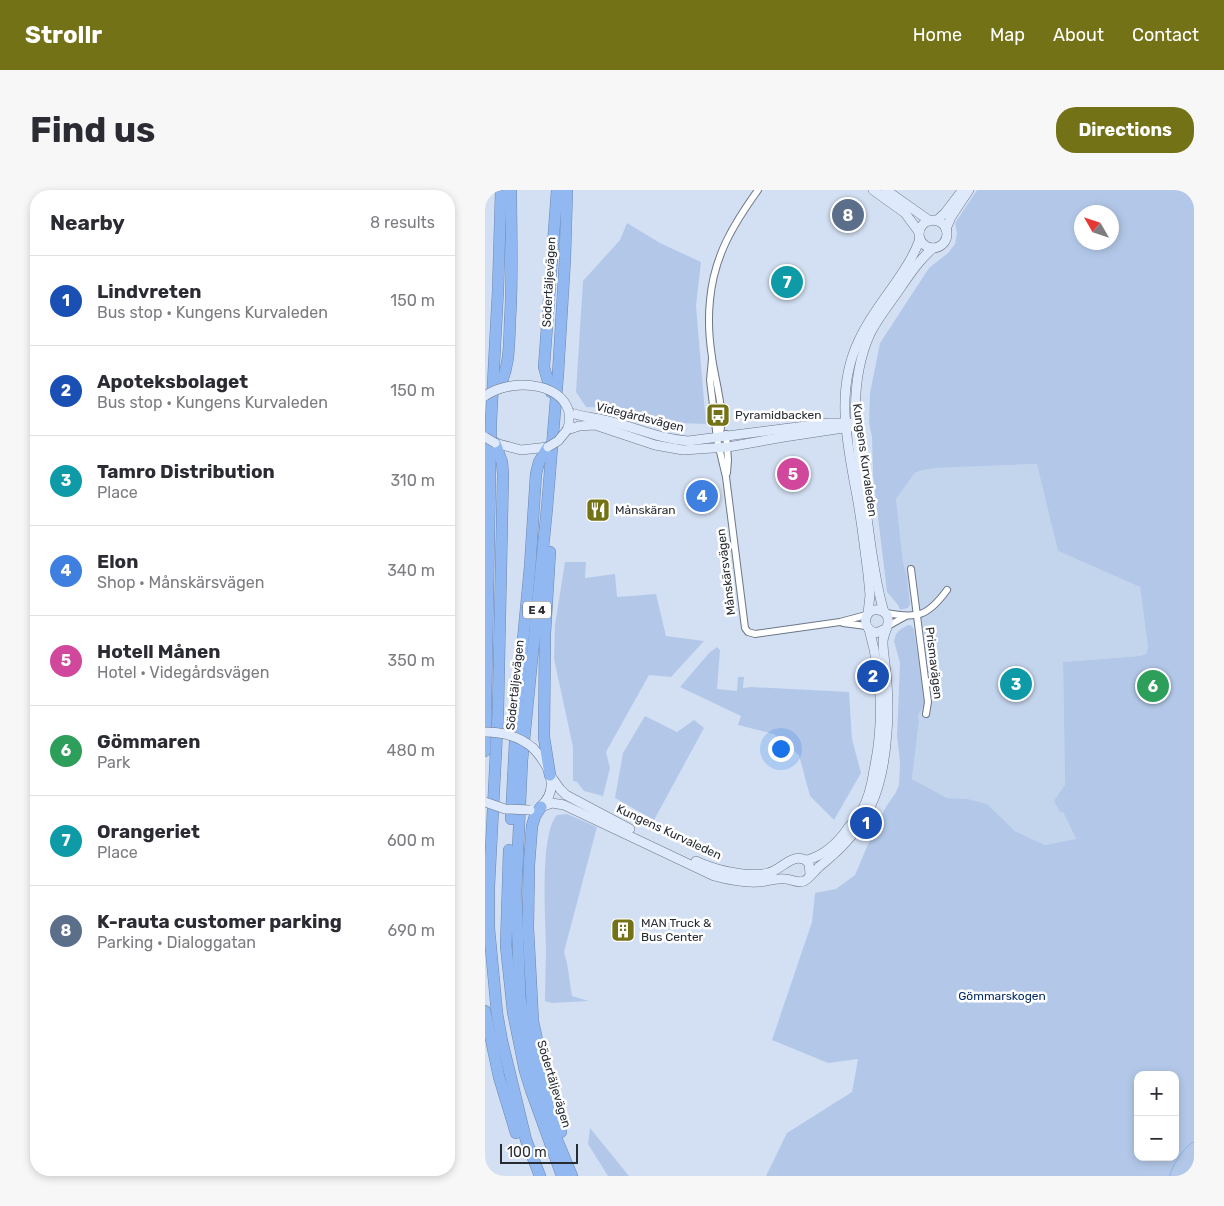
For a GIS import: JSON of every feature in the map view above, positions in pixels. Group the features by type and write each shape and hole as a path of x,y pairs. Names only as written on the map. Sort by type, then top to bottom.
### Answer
{"highway":[{"name":"Södertäljevägen","path":"485,751 491,421 501,190"},
{"path":"499,388 508,362 512,296 511,190"},
{"path":"551,392 544,367 557,190"},
{"name":"Södertäljevägen","path":"567,190 565,259 558,365 522,761 516,859 516,919 520,997 530,1055 545,1110 572,1176"},
{"path":"495,444 502,462 502,502 498,712 489,887 489,928 497,1013 502,1041 525,1140 540,1176"},
{"path":"548,446 539,462 536,474 513,760 506,946 513,1012 525,1071 546,1137 562,1176"},
{"path":"550,460 553,493 545,634 543,737 550,775"},
{"path":"485,522 490,510"},
{"path":"536,808 532,826 529,865 528,927 533,1021 548,1091 578,1176"},
{"path":"485,1012 509,1113"},
{"path":"485,1050 493,1077 533,1176"}],"street":[{"name":"Månskärsvägen","path":"723,448 717,439 710,380 712,359 709,313 714,271 732,229 758,190"},
{"path":"873,190 905,213 925,246 933,248 942,246 945,242 947,238 946,228 951,217 969,190"},
{"path":"886,190 933,221 940,222 946,228"},
{"path":"919,235 923,225 945,213 963,190"},
{"name":"Kungens Kurvaleden","path":"867,614 870,595 868,574 845,425 845,386 855,348 869,321 906,269 919,235"},
{"name":"Kungens Kurvaleden","path":"885,613 875,574 862,478 855,401 857,376 870,334 916,266 933,248"},
{"name":"Månskärsvägen","path":"712,359 720,382 727,437 723,448 744,625 748,632 755,634 840,622"},
{"path":"485,396 499,388 524,385 540,387 551,392 566,404 571,412 569,429 558,441 548,446 521,450 495,444 485,436"},
{"name":"Videgårdsvägen","path":"571,412 653,435 688,441 857,424"},
{"name":"Videgårdsvägen","path":"569,429 595,425 649,443 683,450 723,448 845,425"},
{"name":"Prismavägen","path":"911,569 928,702 926,714"},
{"name":"Prismavägen","path":"885,613 906,616 929,611 937,604 947,590"},
{"path":"840,622 875,610 885,613 888,618 883,642 889,702 883,763 877,792 870,811 859,828 835,855 810,874 807,879 799,882 790,880 786,869 789,862 797,858 807,860 817,857 831,848 843,836 862,809 870,790 881,730 881,701 875,650 868,628 867,614"},
{"name":"Prismavägen","path":"887,627 906,616"},
{"path":"840,622 868,628 876,633 887,627"},
{"name":"Kungens Kurvaleden","path":"485,732 505,734 521,740 533,748 544,759 550,775 566,795 623,826 703,864 719,869 759,874 778,870 789,862"},
{"path":"536,808 547,799 551,790 550,775"},
{"name":"Kungens Kurvaleden","path":"485,802 505,809 536,808 552,803 564,805 714,876 745,882 790,880"},
{"path":"807,860 810,866 810,874"}],"shaded area":[{"path":"1038,464 1058,551 1140,587 1148,648 1146,654 1139,656 1063,662 1065,785 1063,812 1076,840 1045,845 1015,831 987,804 968,799 947,798 912,779 919,721 918,715 925,704 907,577 903,562 896,499 915,473 919,471 935,468"}],"green space":[{"name":"Gömmarskogen","path":"977,190 1194,190 1194,1176 766,1176 787,1133 852,1092 858,1059 828,1063 772,1040 812,922 815,893 836,889 855,875 874,830 899,785 900,762 897,736 900,663 894,641 896,634 908,625 912,626 914,630 925,704 918,715 919,721 912,779 947,798 968,799 987,804 1015,831 1045,845 1076,839 1063,812 1060,812 1054,801 1065,785 1063,662 1139,656 1146,654 1148,648 1140,587 1058,551 1037,464 935,468 915,473 896,499 910,604 908,608 900,610 887,592 873,475 872,437 869,423 870,393 880,343 929,268 948,253 955,244 957,233 955,223"},
{"path":"627,223 660,243 701,262 696,306 706,424 650,422 609,408 586,407 576,392 583,281 620,240"},
{"path":"565,562 586,562 585,578 615,574 617,597 656,594 666,636 704,641 671,677 649,675 606,752 610,768 603,796 584,791 577,782 573,781 573,747 554,659 555,625"},
{"path":"717,647 720,650 717,689 737,691 738,677 744,677 743,688 849,692 852,739 861,773 834,820 810,796 799,755 774,734 738,725 741,716 680,687 709,653"},
{"path":"645,716 677,732 694,720 704,728 654,820 615,798 623,753"},
{"path":"567,814 597,827 564,952 572,996 589,1001 552,1003 545,1001 546,858 551,825 557,815"},
{"path":"590,1128 629,1176 608,1176 588,1144"}],"waterway":[{"path":"1170,1176 1179,1157 1194,1142"}],"place":[{"name":"K-rauta customer parking","path":"848,215"},
{"name":"Orangeriet","path":"787,282"},
{"name":"Pyramidbacken","path":"718,415"},
{"name":"Hotell Månen","path":"793,474"},
{"name":"Elon","path":"702,496"},
{"name":"Månskäran","path":"598,510"},
{"name":"Apoteksbolaget","path":"873,676"},
{"name":"Tamro Distribution","path":"1016,684"},
{"name":"Gömmaren","path":"1153,686"},
{"name":"Lindvreten","path":"866,823"},
{"name":"MAN Truck & Bus Center","path":"623,930"}]}
